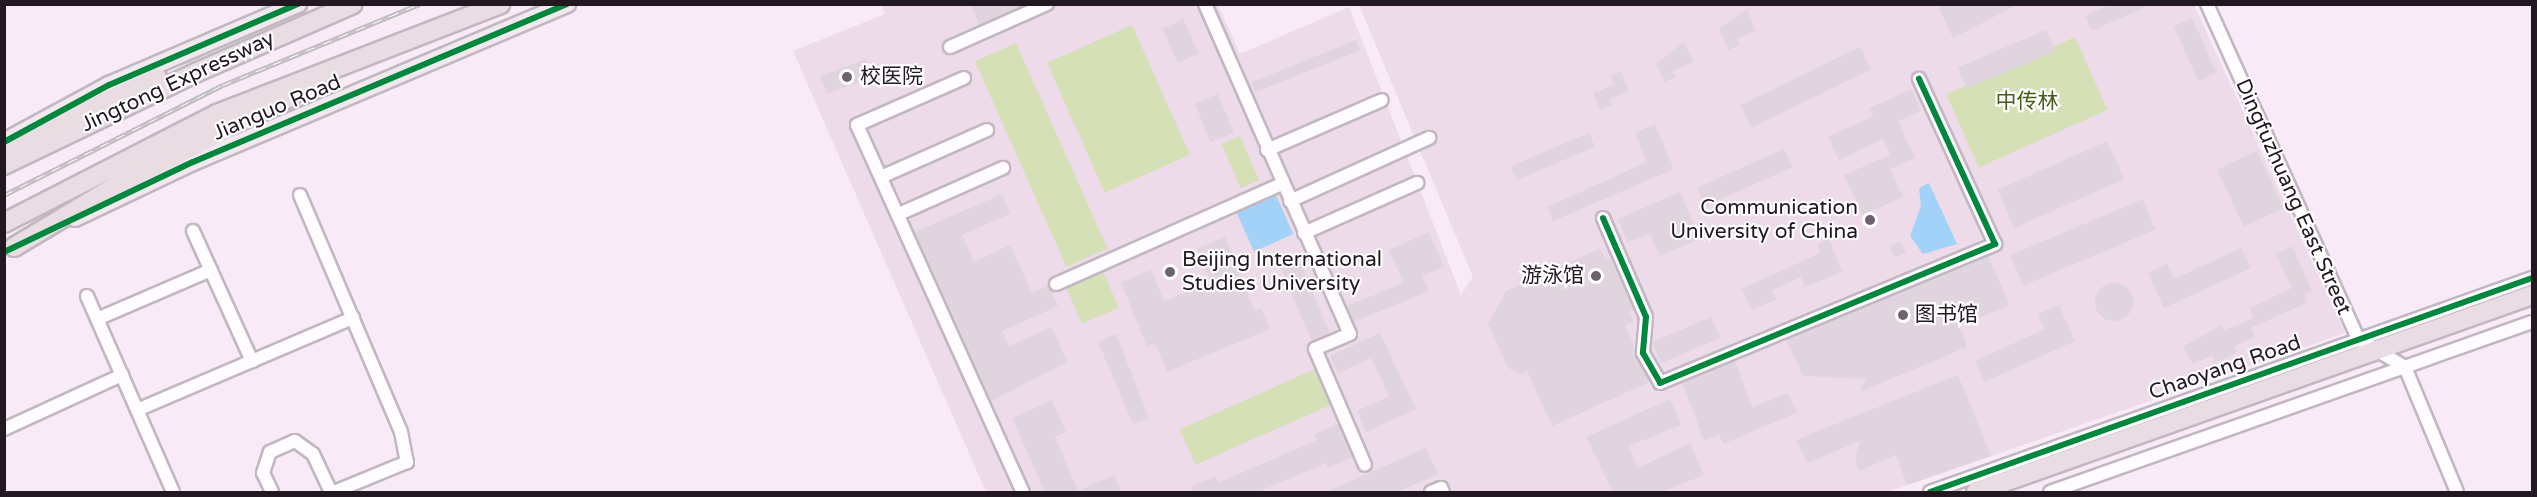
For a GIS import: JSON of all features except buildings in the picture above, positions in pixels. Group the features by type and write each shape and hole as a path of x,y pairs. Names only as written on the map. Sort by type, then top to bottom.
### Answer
{"highway":[{"name":"Jingtong Expressway","path":"4,165 313,19 353,4"},
{"path":"4,223 217,114 500,4"},
{"path":"4,148 202,58 313,19"},
{"path":"9,250 117,185 415,36"},
{"name":"Chaoyang Road","path":"2003,492 2382,353 2532,295"},
{"name":"Chaoyang Road","path":"1976,492 2382,353 2532,306"}],"main road":[{"path":"4,142 109,85 298,4"},
{"name":"Jianguo Road","path":"9,250 193,162 567,4"}],"street":[{"path":"950,47 1047,4"},
{"path":"1205,4 1267,150 1350,334 1315,349 1365,465"},
{"name":"Dingfuzhuang East Street","path":"2207,4 2358,339 2405,367"},
{"path":"964,78 857,125 1023,492"},
{"path":"1603,218 1646,317 1643,353 1660,383 1995,244 1919,79"},
{"path":"1267,150 1382,100"},
{"path":"881,177 987,130"},
{"path":"1290,201 1429,138"},
{"path":"899,214 1003,168"},
{"path":"1304,233 1417,183"},
{"path":"1056,284 1282,184"},
{"path":"272,492 263,473 270,452 295,441 313,454 332,492 407,462 401,432 300,195"},
{"path":"194,231 252,361"},
{"path":"97,319 211,270"},
{"name":"Chaoyang Road","path":"1930,492 2532,278"},
{"path":"87,296 173,492"},
{"path":"137,410 353,318"},
{"path":"2050,492 2532,322"},
{"path":"2405,367 2457,492"},
{"path":"4,429 122,375"},
{"path":"1431,492 1441,488 1443,492"}],"shaded area":[{"name":"Communication University of China","path":"881,5 1218,5 1240,54 1349,7 1461,295 1473,277 1359,5 2194,5 2345,333 1888,492 986,492 793,51 885,14"}],"green space":[{"path":"1132,25 1190,155 1105,193 1047,63"},
{"name":"中传林","path":"2075,37 2108,110 1979,167 1946,94"},
{"path":"1016,43 1108,249 1066,267 975,61"},
{"path":"1240,136 1259,180 1240,188 1222,144"},
{"path":"1103,271 1119,308 1082,323 1066,287"},
{"path":"1315,369 1331,405 1196,465 1180,429"}],"water":[{"path":"1929,183 1957,244 1923,254 1910,236 1921,206 1919,188"},
{"path":"1275,193 1293,234 1254,252 1236,210"}],"railway":[{"path":"4,195 223,85 420,4"}],"cycle path":[{"path":"4,142 109,85 298,4"},
{"path":"4,252 193,162 567,4"},
{"path":"1603,218 1646,317 1643,353 1660,383 1995,244 1919,79"},
{"path":"1930,492 2532,278"}],"place":[{"name":"校医院","path":"847,77"},
{"name":"Communication University of China","path":"1870,220"},
{"name":"Beijing International Studies University","path":"1170,272"},
{"name":"游泳馆","path":"1596,276"},
{"name":"图书馆","path":"1903,315"}]}
